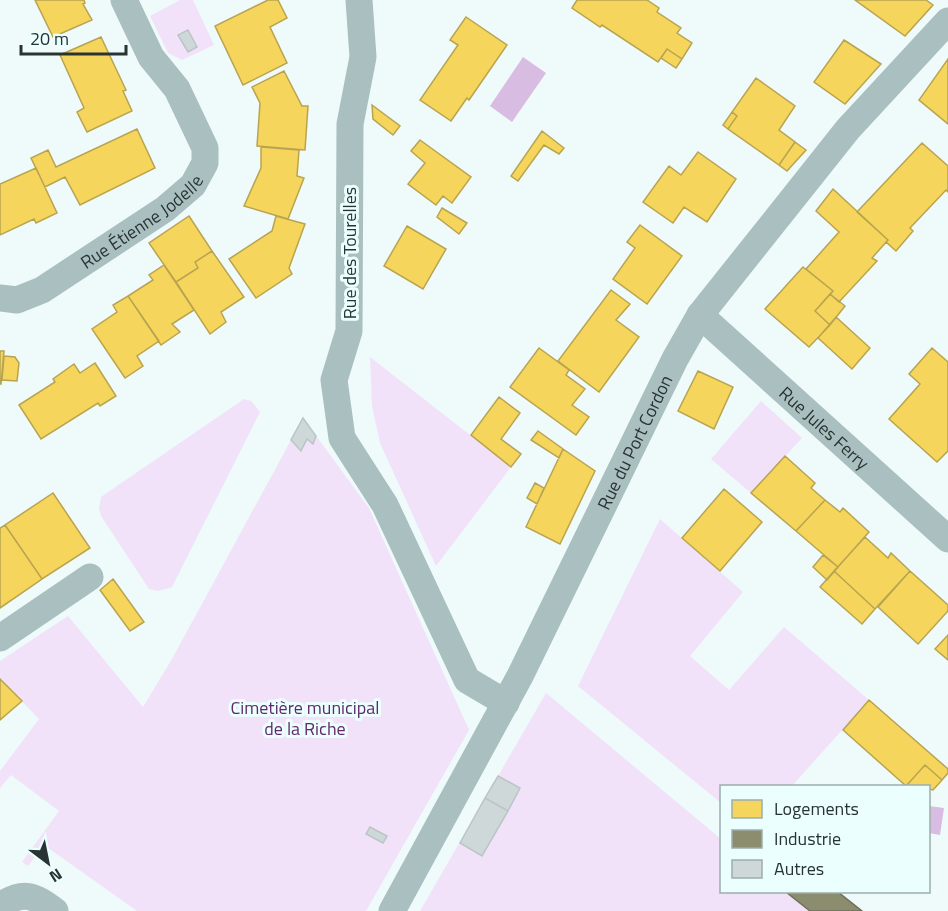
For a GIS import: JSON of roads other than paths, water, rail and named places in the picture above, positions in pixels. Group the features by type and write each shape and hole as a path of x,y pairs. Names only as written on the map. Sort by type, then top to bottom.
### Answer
{"street":[{"name":"Rue Étienne Jodelle","path":"0,298 17,300 29,297 52,284 182,195 193,185 205,163 205,148 177,89 151,57 124,0"},
{"name":"Rue des Tourelles","path":"359,0 363,57 350,124 349,331 334,380 342,438 385,505 467,681 506,703"},
{"name":"Rue du Port Cordon","path":"392,911 506,703 675,359 700,315 848,129 948,21"},
{"name":"Rue Jules Ferry","path":"700,315 948,539"},
{"path":"0,638 90,578"},
{"path":"0,906 19,897 30,896 41,900 55,911"}],"park label":[{"name":"Cimetière municipal de la Riche","path":"305,717"}]}
